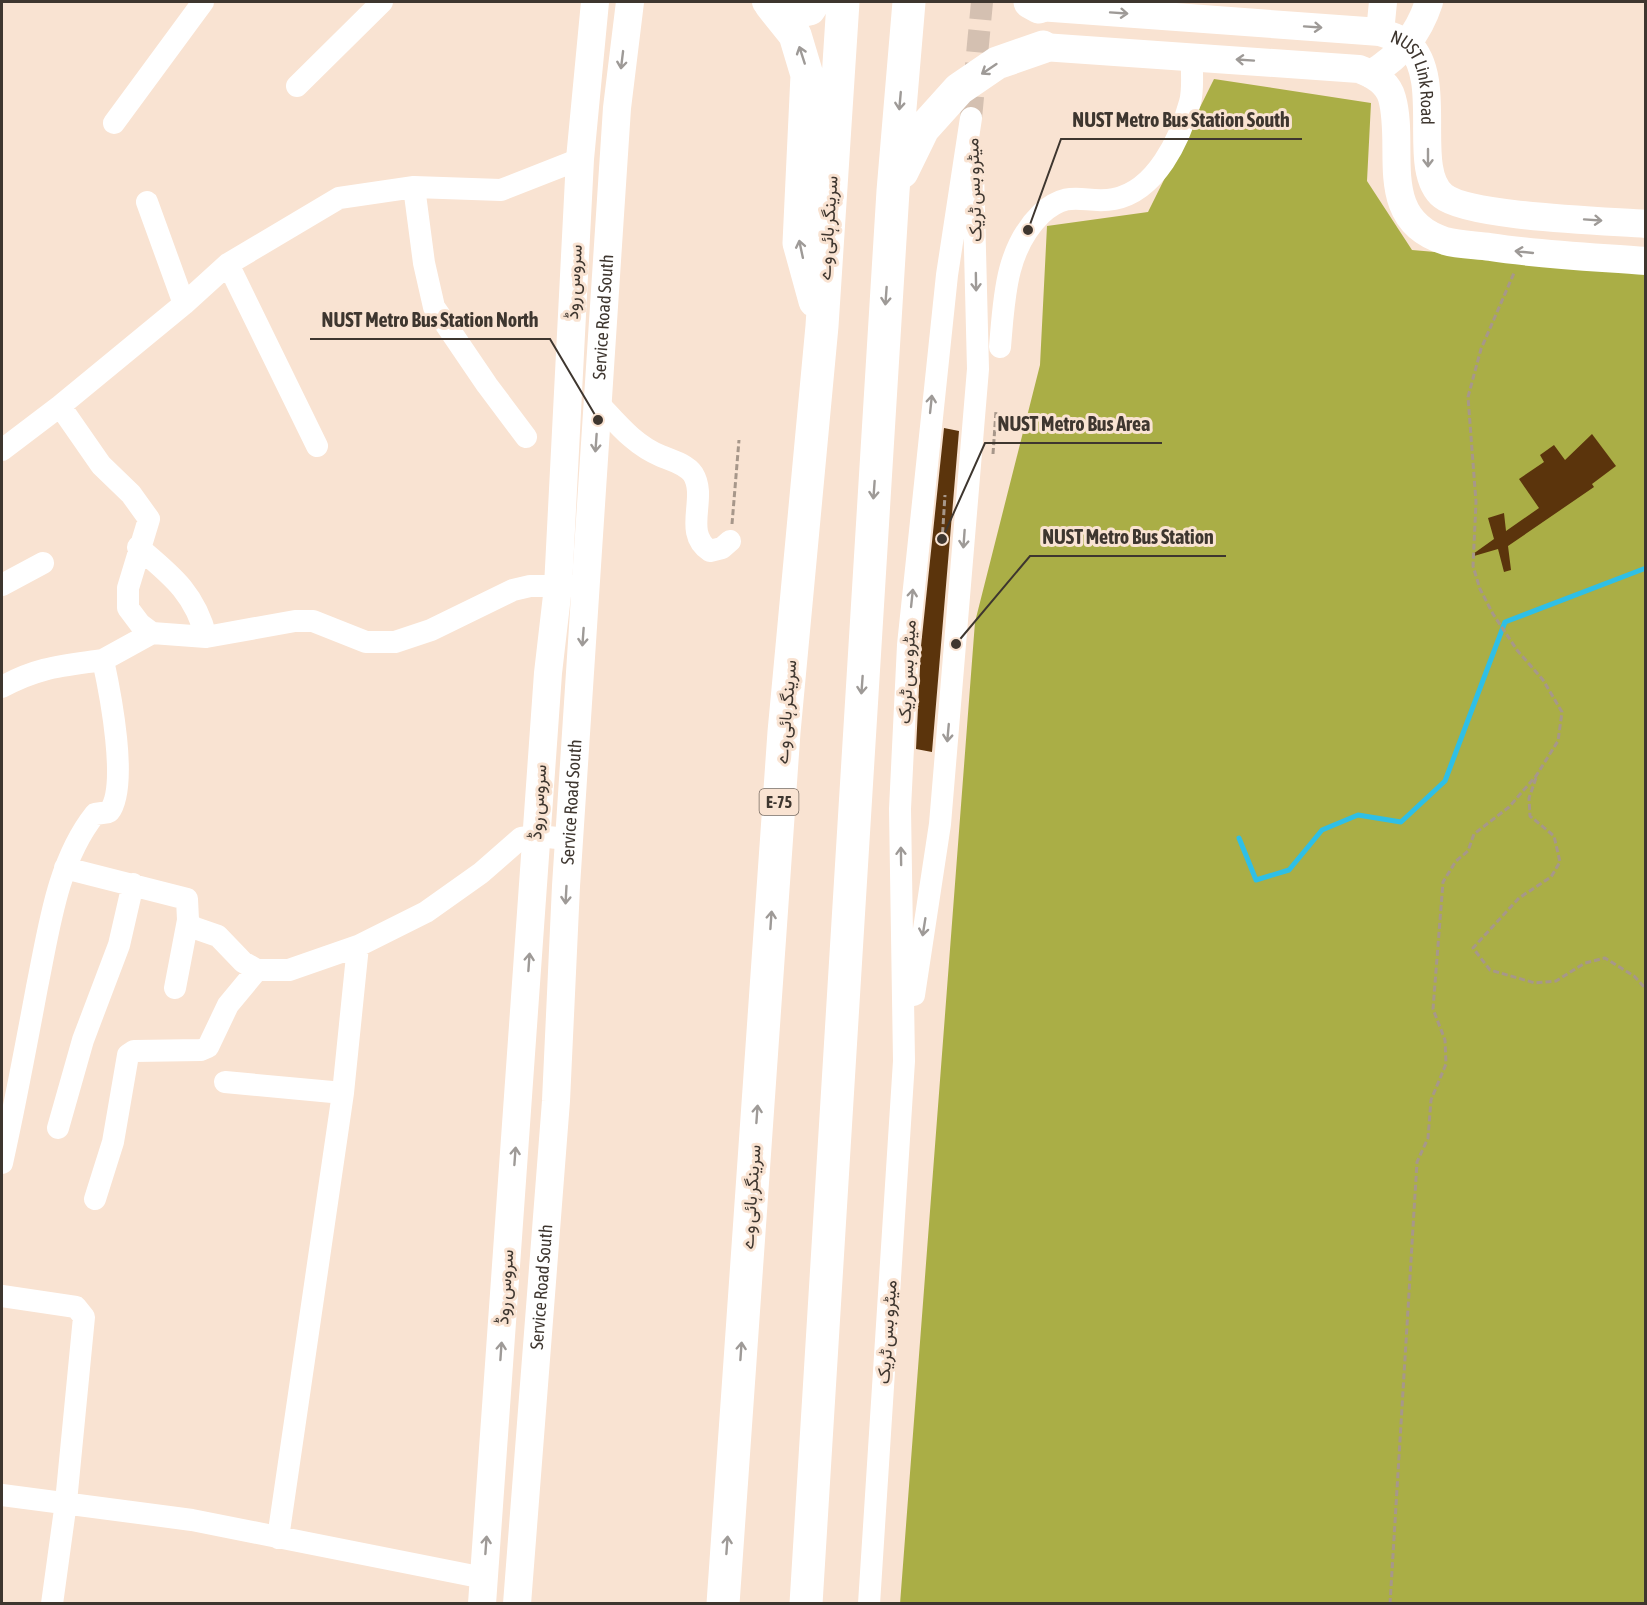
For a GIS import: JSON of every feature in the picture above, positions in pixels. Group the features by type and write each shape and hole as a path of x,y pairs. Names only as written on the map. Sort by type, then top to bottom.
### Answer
{"highway":[{"name":"سرینگر ہائی وے","path":"723,1604 784,732 822,326 843,2"},
{"path":"806,1604 893,191 909,2"},
{"path":"774,5 795,35 806,68 799,243 822,326"},
{"path":"893,191 923,129 959,89 997,63 1043,47"}],"main road":[{"name":"سروس روڈ","path":"483,1591 542,747 558,586 580,159 595,2"},
{"name":"Service Road South","path":"517,1604 556,1101 569,839 616,108 630,2"},
{"path":"774,5 802,13 811,11 817,2"},
{"path":"1380,32 1383,2"},
{"path":"1371,74 1394,60 1409,45 1429,2"},
{"name":"NUST Link Road","path":"1035,4 1380,32 1409,45 1427,86 1428,169 1443,196 1465,206 1493,212 1646,224"},
{"name":"NUST Link Road","path":"1043,47 1328,65 1371,74 1382,82 1392,96 1395,118 1396,181 1402,202 1411,219 1444,241 1523,252 1646,261"},
{"path":"542,747 576,745"}],"street":[{"path":"114,123 203,2"},
{"path":"297,86 381,2"},
{"path":"1000,347 1007,277 1018,244 1041,214 1063,199 1086,197 1114,199 1138,190 1151,179 1174,142 1190,100 1192,56"},
{"name":"میٹرو بس ٹریک","path":"869,1604 904,1061 900,809 908,645 944,298 971,118 978,369 940,824 904,1061"},
{"path":"2,450 60,406 184,304 228,264 339,198 414,187 501,190 580,159"},
{"path":"414,187 424,262 434,307 526,437"},
{"path":"147,202 184,304"},
{"path":"228,264 317,446"},
{"path":"598,403 629,436 645,448 682,465 693,474 696,488 696,533 700,545 710,550 722,548 730,541"},
{"path":"60,406 101,465 131,494 149,519 146,533 138,547 128,588 128,608 140,624 152,633"},
{"path":"138,547 178,581 200,614 206,637"},
{"path":"2,585 43,563"},
{"path":"2,687 26,674 44,668 103,660 152,633 206,637 304,621 328,626 366,642 395,642 430,630 513,590 530,586 586,586"},
{"path":"2,1163 47,941 65,868 84,827 94,814 109,812 116,803 118,787 112,699 103,660"},
{"path":"188,920 196,929 218,936 243,962 257,970 273,972 289,970 358,946 426,912 481,873 521,838 536,836 569,839"},
{"path":"65,868 187,899 188,920 175,988"},
{"path":"58,1128 83,1040 119,945 134,884"},
{"path":"278,1538 343,1093 358,946"},
{"path":"94,1199 112,1142 128,1055 134,1051 201,1050 208,1047 228,1005 257,970"},
{"path":"225,1082 343,1093"},
{"path":"2,1296 76,1307 82,1313 66,1502 52,1604"},
{"path":"2,1496 66,1502 192,1520 278,1538 483,1591"}],"path":[{"path":"1390,1604 1417,1162 1428,1138 1431,1100 1446,1064 1445,1040 1433,1009 1443,882 1456,861 1468,851 1474,834 1509,807 1536,777 1558,741 1562,712 1543,680 1517,650 1493,614 1480,589 1473,566 1476,502 1468,397 1481,349 1523,252"},
{"path":"730,541 739,440"},
{"path":"942,548 945,494"},
{"path":"1536,777 1529,798 1530,816 1554,836 1560,862 1551,877 1519,898 1473,948 1490,970 1535,983 1556,981 1585,963 1605,958 1634,976 1646,990"}],"shaded area":[{"path":"1214,79 1371,103 1367,181 1412,250 1645,270 1645,1603 900,1604 975,622 1040,365 1047,226 1148,212"}],"building":[{"path":"944,428 959,431 932,752 916,749 921,646"},
{"path":"1592,434 1616,466 1592,484 1594,487 1508,546 1511,570 1504,572 1498,549 1474,556 1473,554 1494,539 1488,518 1504,513 1506,531 1539,508 1519,479 1544,462 1540,455 1554,445 1565,460"}],"waterway":[{"path":"1239,838 1256,880 1289,870 1322,830 1358,815 1401,822 1445,781 1505,622 1646,568"}],"tunnel":[{"path":"971,118 982,2"}],"place":[{"name":"NUST Metro Bus Station South","path":"1028,230"},
{"name":"NUST Metro Bus Station North","path":"598,420"},
{"name":"NUST Metro Bus Area","path":"942,539"},
{"name":"NUST Metro Bus Station","path":"956,644"}]}
